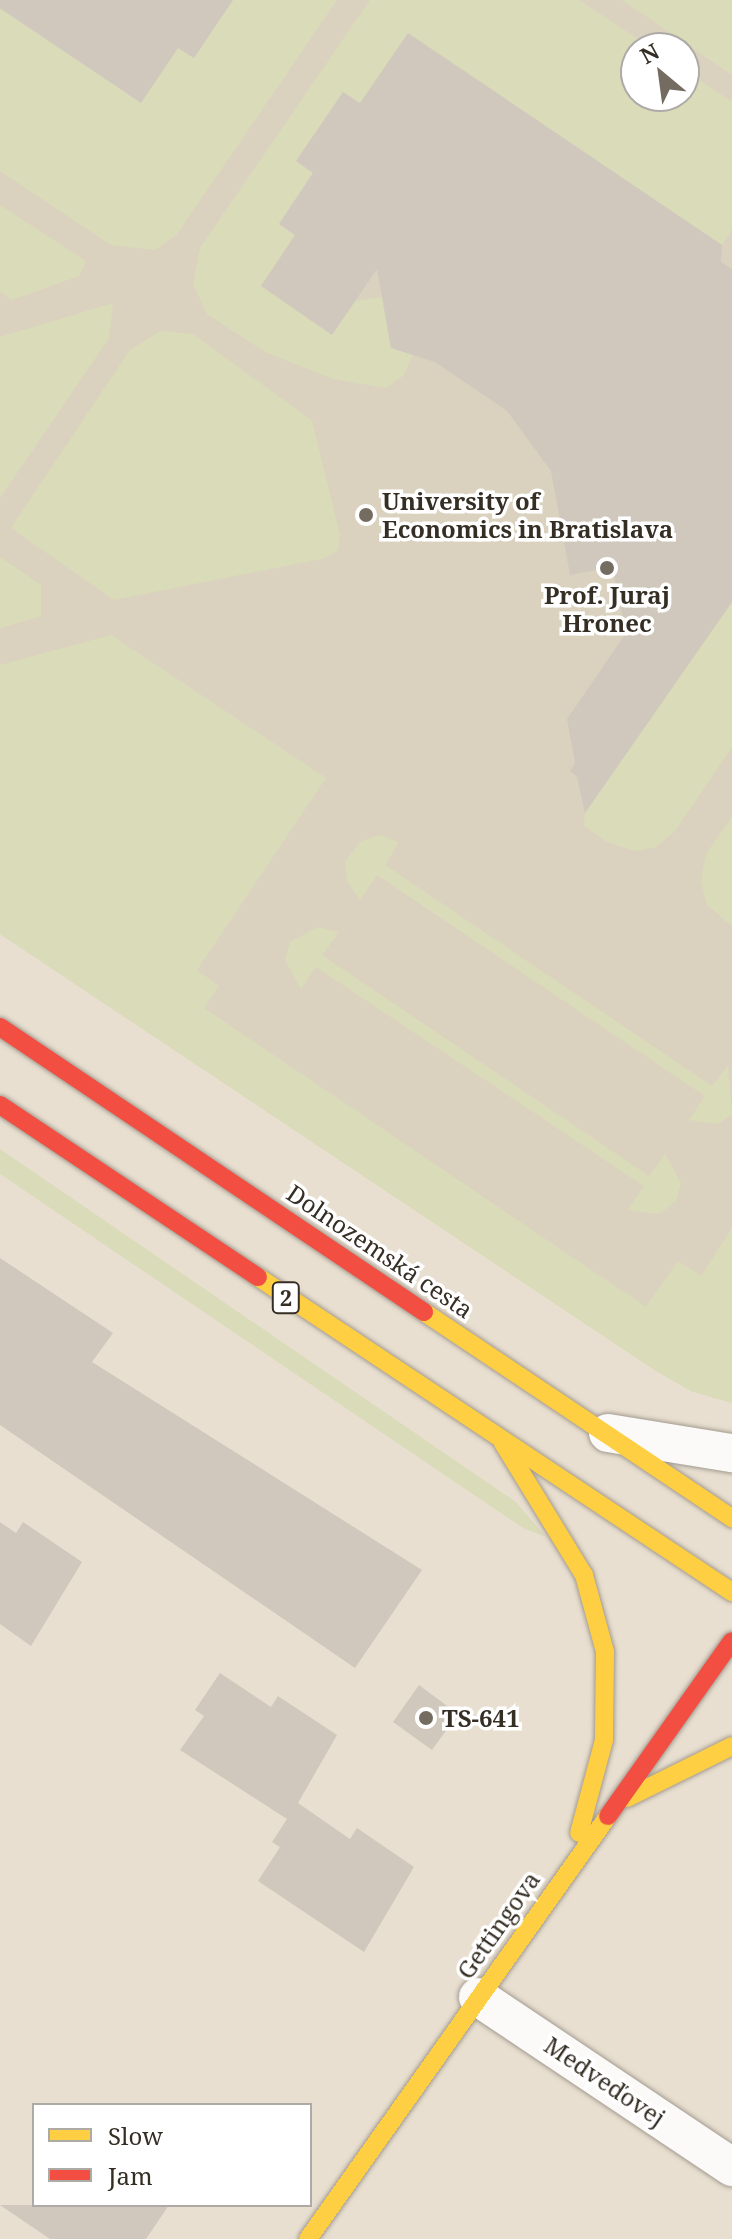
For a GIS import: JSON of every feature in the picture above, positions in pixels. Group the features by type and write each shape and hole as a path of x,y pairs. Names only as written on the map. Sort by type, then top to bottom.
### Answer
{"main road":[{"name":"Dolnozemská cesta","path":"0,1027 732,1518"},
{"name":"2","path":"0,1105 503,1443 732,1592"},
{"path":"503,1443 584,1575 605,1652 604,1740 571,1862"},
{"name":"Gettingova","path":"308,2239 571,1862 732,1641"},
{"path":"611,1808 732,1746"}],"street":[{"path":"607,1433 732,1453"},
{"name":"Medveďovej","path":"478,1997 732,2167"}],"shaded area":[{"name":"University of Economics in Bratislava","path":"0,0 732,0 732,1403 691,1391 656,1371 0,934"}],"green space":[{"path":"233,0 337,0 177,234 155,250 111,245 0,171 0,9 141,103 178,48 194,58"},
{"path":"370,0 579,0 627,32 620,32 620,112 700,112 700,81 732,102 732,229 722,245 512,105 350,118 333,107 297,161 313,173 279,224 295,235 332,335 355,301 382,297 391,348 413,354 404,375 386,388 333,379 265,352 207,314 193,284 200,248"},
{"path":"622,0 732,0 732,75 700,53 700,32 669,32"},
{"path":"0,205 86,261 79,276 12,300 0,292"},
{"path":"113,303 109,338 0,498 0,337"},
{"path":"160,331 193,334 312,421 340,535 338,550 325,558 114,600 11,528 130,350"},
{"path":"0,557 41,585 41,616 0,628"},
{"path":"732,602 732,747 675,831 656,847 635,851 607,842 584,826 585,813"},
{"path":"111,635 326,778 197,970 219,986 204,1008 646,1307 678,1261 701,1276 732,1228 732,1403 691,1391 656,1371 0,934 0,665"},
{"path":"732,817 732,926 707,905 701,881 706,854"},
{"path":"380,835 399,842 385,865 712,1086 728,1065 732,1114 718,1124 689,1120 705,1096 377,875 360,900 347,881 345,862 361,841"},
{"path":"318,927 339,932 322,955 649,1176 665,1154 681,1183 676,1201 659,1214 628,1210 644,1186 316,967 301,989 285,960 290,942"},
{"path":"0,1149 516,1502 546,1537 523,1528 0,1174"}],"building":[{"path":"0,0 233,0 194,58 178,48 141,103 0,8"},
{"path":"408,33 722,245 721,262 732,269 732,602 585,813 577,777 570,771 575,763 567,719 626,633 612,567 570,575 551,471 507,411 435,362 391,348 377,269 332,335 261,286 295,235 279,224 313,173 296,161 343,92 360,103"},
{"path":"0,1258 113,1333 92,1362 422,1570 355,1668 0,1425"},
{"path":"0,1522 16,1533 23,1522 82,1562 31,1646 0,1624"},
{"path":"220,1673 271,1707 278,1696 337,1735 298,1803 350,1839 357,1828 414,1867 364,1952 258,1881 280,1847 272,1842 287,1819 180,1750 204,1716 195,1710"},
{"name":"TS-641","path":"419,1685 458,1714 432,1750 393,1722"},
{"path":"0,2205 168,2207 146,2239 50,2239"}],"traffic: slow":[{"path":"258,1277 732,1592"},
{"path":"424,1312 732,1518"},
{"path":"503,1443 584,1575 605,1652 604,1740 579,1833"},
{"path":"627,1798 732,1746"},
{"path":"308,2239 608,1816"}],"traffic: jam":[{"path":"0,1027 424,1312"},
{"path":"0,1105 258,1277"},
{"path":"608,1816 732,1641"}],"place":[{"name":"University of Economics in Bratislava","path":"366,515"},
{"name":"Prof. Juraj Hronec","path":"607,568"},
{"name":"TS-641","path":"426,1718"}]}
